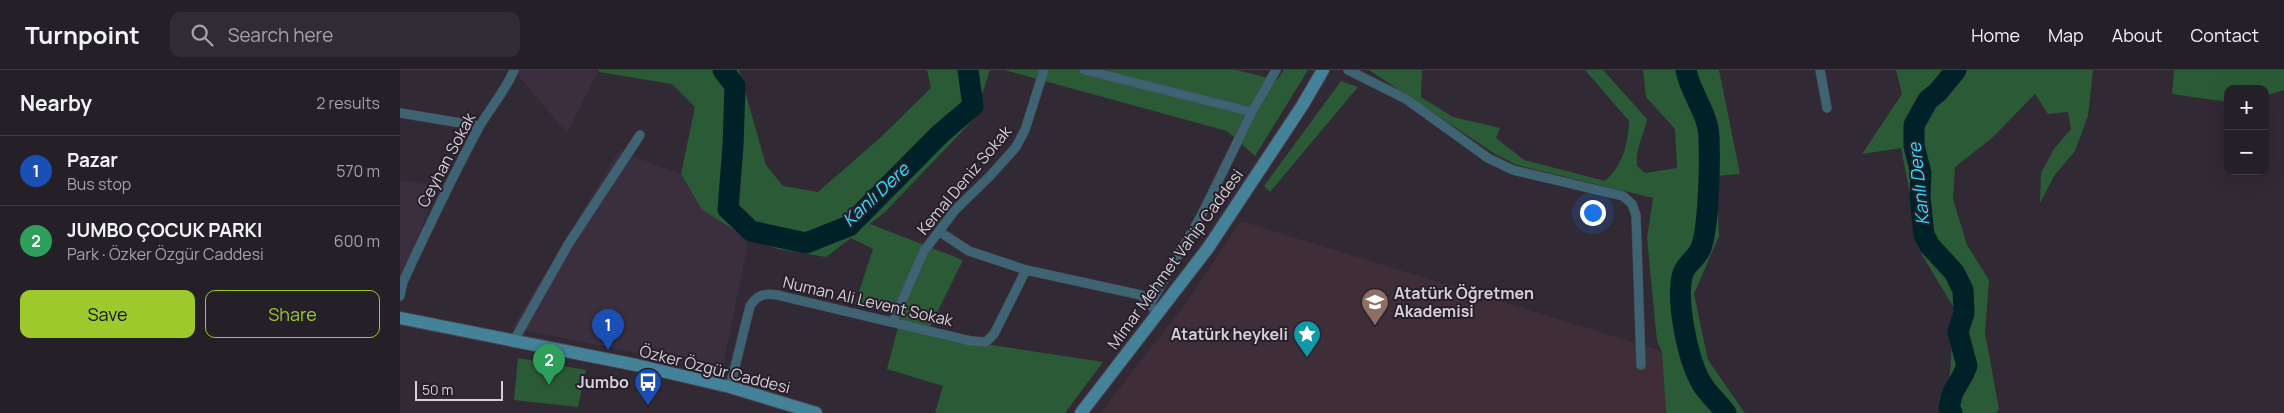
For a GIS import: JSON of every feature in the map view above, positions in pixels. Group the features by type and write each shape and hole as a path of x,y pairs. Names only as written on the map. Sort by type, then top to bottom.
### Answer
{"main road":[{"name":"Mimar Mehmet Vahip Caddesi","path":"1081,413 1154,308 1208,248 1242,199 1324,70"},
{"name":"Özker Özgür Caddesi","path":"400,318 636,365 730,388 816,413"}],"street":[{"name":"Ceyhan Sokak","path":"400,296 403,282 438,205 479,126 509,82 514,70"},
{"name":"Kemal Deniz Sokak","path":"893,321 924,251 955,210 990,176 1016,146 1025,130 1044,70"},
{"path":"1084,70 1252,112"},
{"path":"940,232 969,251 1026,270 1141,295 1154,308 1252,112 1276,70"},
{"path":"1348,70 1406,99 1488,158 1513,170 1623,196 1632,204 1636,215 1641,365"},
{"path":"1820,70 1827,108"},
{"path":"400,113 479,126"},
{"path":"513,342 569,243 640,135"},
{"name":"Numan Ali Levent Sokak","path":"730,388 750,306 760,295 777,295 893,321 970,341 986,342 994,334 1026,270"}],"shaded area":[{"path":"518,70 599,70 567,133 517,74"},
{"path":"619,151 681,174 702,210 749,239 722,370 512,328"},
{"path":"400,180 438,186 400,282"},
{"name":"Atatürk Öğretmen Akademisi","path":"1241,221 1662,351 1666,413 1100,413 1187,302"}],"green space":[{"path":"599,70 739,70 766,165 783,186 818,192 881,137 931,88 927,70 990,70 974,119 886,211 870,224 963,260 926,335 1103,362 1065,413 935,413 943,386 887,369 901,316 855,304 873,249 851,238 826,257 778,249 749,239 702,210 681,174 695,107 672,84 599,72"},
{"path":"1004,70 1236,70 1277,80 1284,70 1308,70 1255,156 1227,131"},
{"path":"1369,70 1422,70 1421,97 1453,117 1500,128 1496,138 1524,160 1605,181 1616,168 1623,154 1629,121 1585,70 1603,70 1647,119 1638,148 1637,160 1637,166 1645,173 1677,168 1675,129 1646,97 1643,70 1719,70 1740,174 1716,176 1719,236 1694,294 1708,360 1745,413 1666,413 1662,352 1657,341 1647,238 1653,198 1517,165 1495,154"},
{"path":"1896,70 2093,70 2088,116 2075,151 2054,176 2040,203 2041,173 2054,149 2071,129 2068,112 2048,114 2035,94 1992,138 1955,167 1953,199 1967,245 1989,280 1985,333 1999,409 1996,413 1940,413 1950,373 1954,308 1922,255 1901,148 1862,154 1902,94"},
{"path":"2174,70 2284,70 2284,90 2269,95 2269,85 2224,85 2224,101 2172,94"},
{"path":"1341,81 1358,87 1270,192 1264,186"},
{"path":"518,358 586,370 578,407 514,400"}],"waterway":[{"name":"Kanlı Dere","path":"723,70 735,86 728,209 751,231 806,243 849,226 940,134 973,106 968,70"},
{"name":"Kanlı Dere","path":"1686,70 1691,87 1706,120 1709,138 1709,163 1704,238 1699,252 1683,273 1681,284 1682,313 1684,330 1697,374 1704,388 1726,413"},
{"name":"Kanlı Dere","path":"1952,413 1949,407 1953,392 1967,366 1958,332 1964,313 1963,290 1954,272 1930,246 1924,235 1920,196 1921,173 1914,146 1914,125 1928,100 1938,92 1956,70"}],"place":[{"name":"Atatürk Öğretmen Akademisi","path":"1375,326"},
{"name":"Pazar","path":"608,350"},
{"name":"Atatürk heykeli","path":"1307,358"},
{"name":"JUMBO ÇOCUK PARKI","path":"549,385"},
{"name":"Jumbo","path":"648,406"}]}
